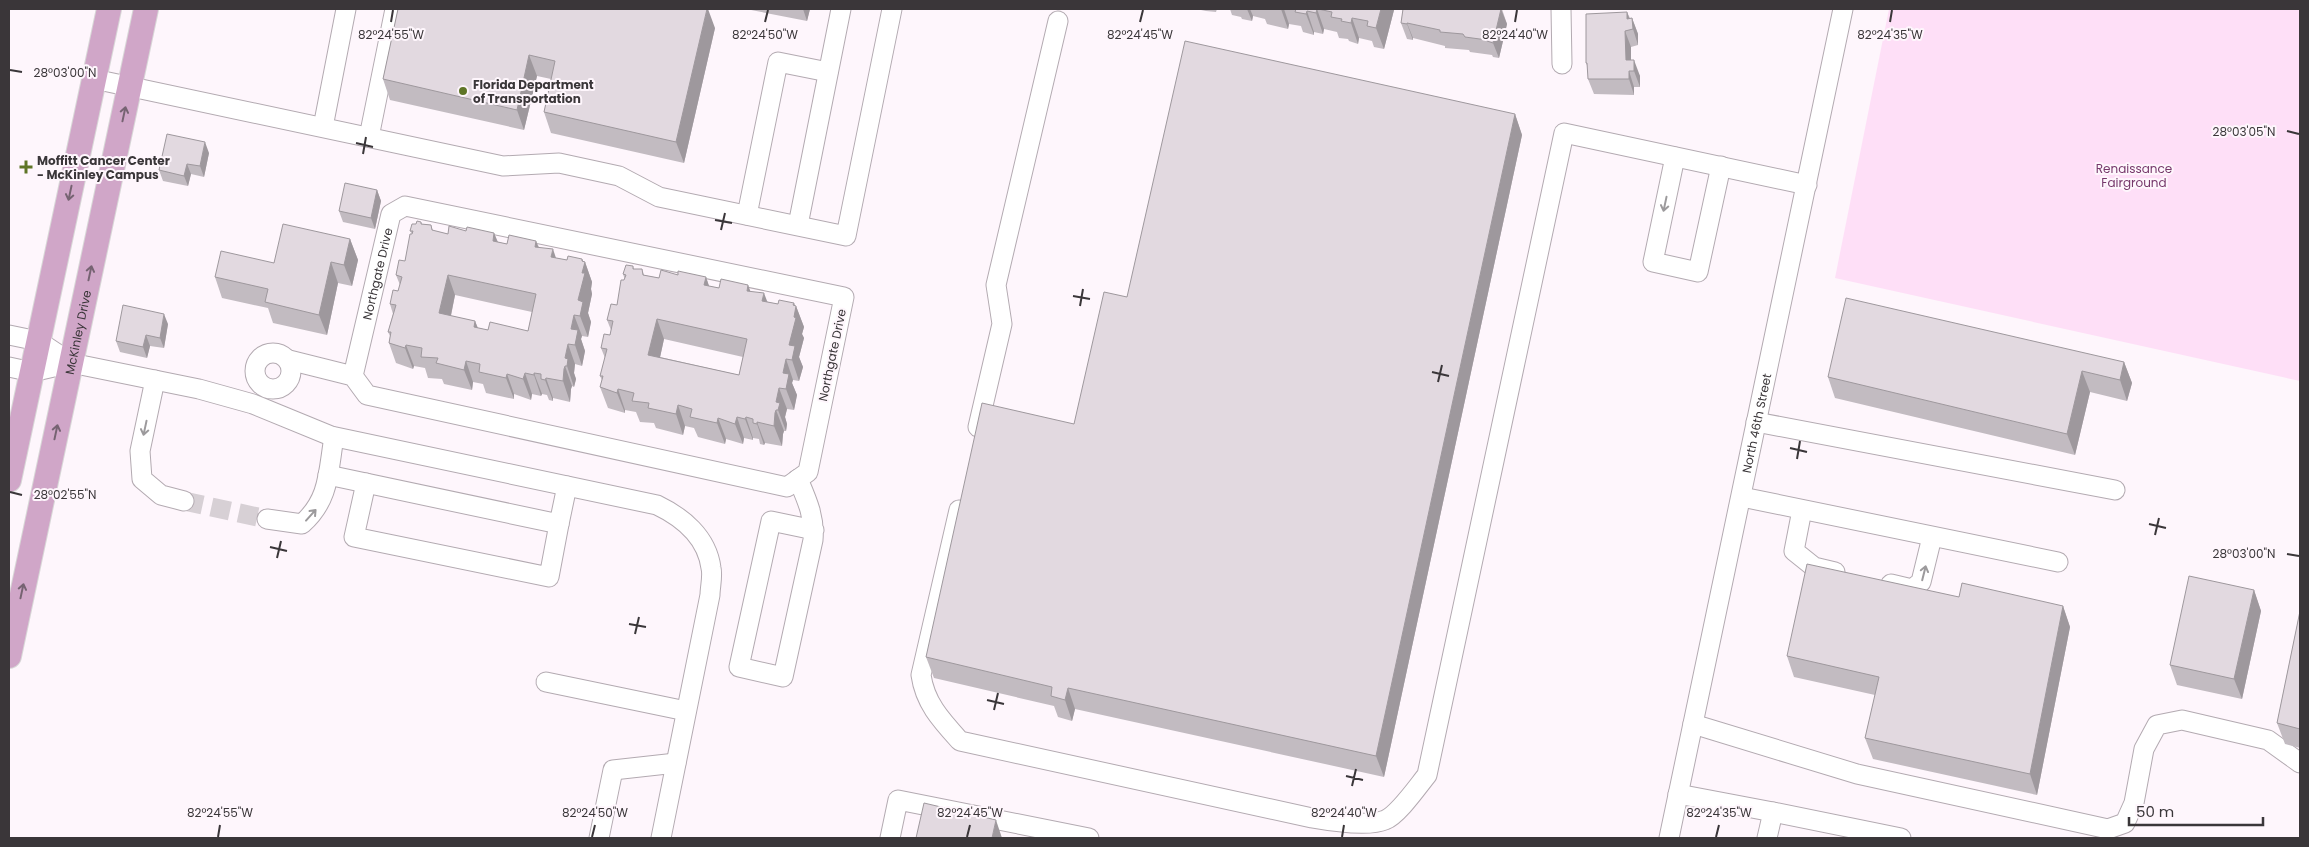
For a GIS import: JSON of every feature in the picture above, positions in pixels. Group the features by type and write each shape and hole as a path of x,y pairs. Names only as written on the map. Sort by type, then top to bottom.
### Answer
{"main road":[{"path":"9,480 109,9"},
{"name":"McKinley Drive","path":"9,656 146,9"}],"street":[{"path":"322,127 346,9"},
{"path":"368,137 394,9"},
{"path":"798,226 841,9"},
{"path":"94,79 129,88 502,166 558,163 619,176 659,196 846,236 892,9"},
{"path":"1561,9 1562,64"},
{"name":"North 46th Street","path":"1669,838 1843,9"},
{"path":"974,447 1002,324 996,285 1058,21"},
{"path":"747,215 778,62 828,72"},
{"path":"962,495 921,675 924,692 934,710 960,741 1312,818 1348,823 1385,820 1408,799 1427,775 1564,133 1807,185"},
{"path":"1675,157 1653,262 1698,272 1721,166"},
{"name":"Northgate Drive","path":"353,376 391,214 405,206 844,297 808,472 798,480"},
{"path":"9,335 38,341 71,364"},
{"path":"289,360 292,372 287,384 276,389 269,389 261,384 256,377 255,371 258,360 274,352 285,356 289,360 353,376 367,395 787,487 798,480 812,512 814,530 784,677 739,667 771,521 814,530"},
{"path":"9,367 32,372 71,364 200,389 253,404 334,437 657,505 677,514 694,531 704,545 712,568 710,595 660,838"},
{"path":"155,380 140,451 142,479 161,495 184,501"},
{"path":"253,404 261,384"},
{"path":"1756,422 2115,490"},
{"path":"267,519 302,524 320,505 328,475 334,437"},
{"path":"328,475 559,524"},
{"path":"366,483 354,537 550,577 567,486"},
{"path":"1742,497 2058,562"},
{"path":"1802,510 1794,551 1814,567 1850,575"},
{"path":"1876,581 1912,589 1922,582 1932,537"},
{"path":"546,682 686,711"},
{"path":"1693,724 1857,774 2108,829 2125,823 2134,803 2144,749 2157,725 2182,720 2268,740 2300,763"},
{"path":"599,838 614,770 676,763"},
{"path":"1678,794 1900,838"},
{"path":"890,838 898,800 1089,838"},
{"path":"1767,838 1773,812"}],"green space":[{"name":"Renaissance Fairground","path":"1889,9 2300,9 2300,381 1835,278"}],"building":[{"name":"Florida Department of Transportation","path":"398,9 707,9 676,142 544,112 555,61 529,55 517,110 383,79"},
{"path":"1296,9 1317,9 1316,13 1307,11 1306,14 1295,12"},
{"path":"1318,9 1381,9 1376,28 1367,26 1368,21 1352,18 1351,23 1341,21 1342,19 1331,17 1332,12"},
{"path":"1403,9 1501,9 1493,43 1487,40 1465,37 1463,34 1440,32 1440,30 1401,23"},
{"path":"1627,12 1627,19 1632,18 1633,29 1625,31 1626,60 1634,60 1634,71 1629,71 1629,79 1588,79 1586,63 1586,14"},
{"path":"1185,41 1515,114 1376,756 1068,688 1065,700 1051,696 1052,687 926,657 982,403 1074,424 1104,292 1127,297"},
{"path":"167,134 205,142 200,166 187,164 184,176 159,170"},
{"path":"345,183 377,190 371,218 339,211"},
{"path":"417,221 421,222 421,224 431,225 432,230 448,234 449,226 466,231 467,227 494,233 493,241 507,244 509,235 536,241 535,247 553,249 551,257 567,260 568,256 582,259 585,262 582,273 585,273 578,300 583,302 580,316 574,315 571,329 578,330 575,345 568,344 565,358 568,359 567,366 564,369 563,381 541,379 541,374 534,373 534,375 525,373 523,379 507,374 506,378 479,372 480,364 466,361 464,370 436,363 438,358 421,357 422,348 406,345 405,348 389,343 391,332 388,332 396,305 390,304 393,290 398,291 402,277 396,275 399,260 405,261 410,234 413,231 410,231 412,224 416,224","holes":["448,275 536,294 528,331 490,322 488,330 474,327 475,321 439,313"]},
{"path":"283,224 350,239 344,265 331,262 319,315 265,302 268,289 215,277 221,251 274,263"},
{"path":"626,265 633,266 633,269 642,269 643,275 659,278 661,270 678,275 678,271 706,277 704,285 719,288 721,279 748,285 747,291 764,293 762,301 778,304 779,300 794,303 793,305 796,306 794,317 796,318 789,345 795,346 792,360 786,359 783,373 789,374 786,389 779,388 776,402 780,403 775,413 774,426 757,422 757,424 753,423 753,419 746,417 745,419 737,417 735,424 718,418 717,423 690,417 692,409 678,405 676,414 648,408 649,403 632,401 634,393 618,389 617,393 600,387 603,376 600,376 607,349 601,348 604,334 610,335 613,321 607,320 611,304 617,305 621,280 624,280 626,275 623,274","holes":["657,319 747,339 739,375 648,355"]},
{"path":"1846,298 2124,362 2120,380 2082,371 2067,434 1828,377"},
{"path":"123,305 164,314 160,338 146,335 143,347 116,341"},
{"path":"1807,564 1959,597 1962,583 2063,606 2030,774 1865,738 1879,677 1787,656"},
{"path":"2189,576 2254,590 2234,679 2170,665"},
{"path":"2300,611 2300,729 2277,723"},
{"path":"924,803 996,820 992,838 916,838"}],"tunnel":[{"path":"184,501 267,519"}],"place":[{"name":"Florida Department of Transportation","path":"463,91"},
{"name":"Moffitt Cancer Center - McKinley Campus","path":"26,167"}]}
